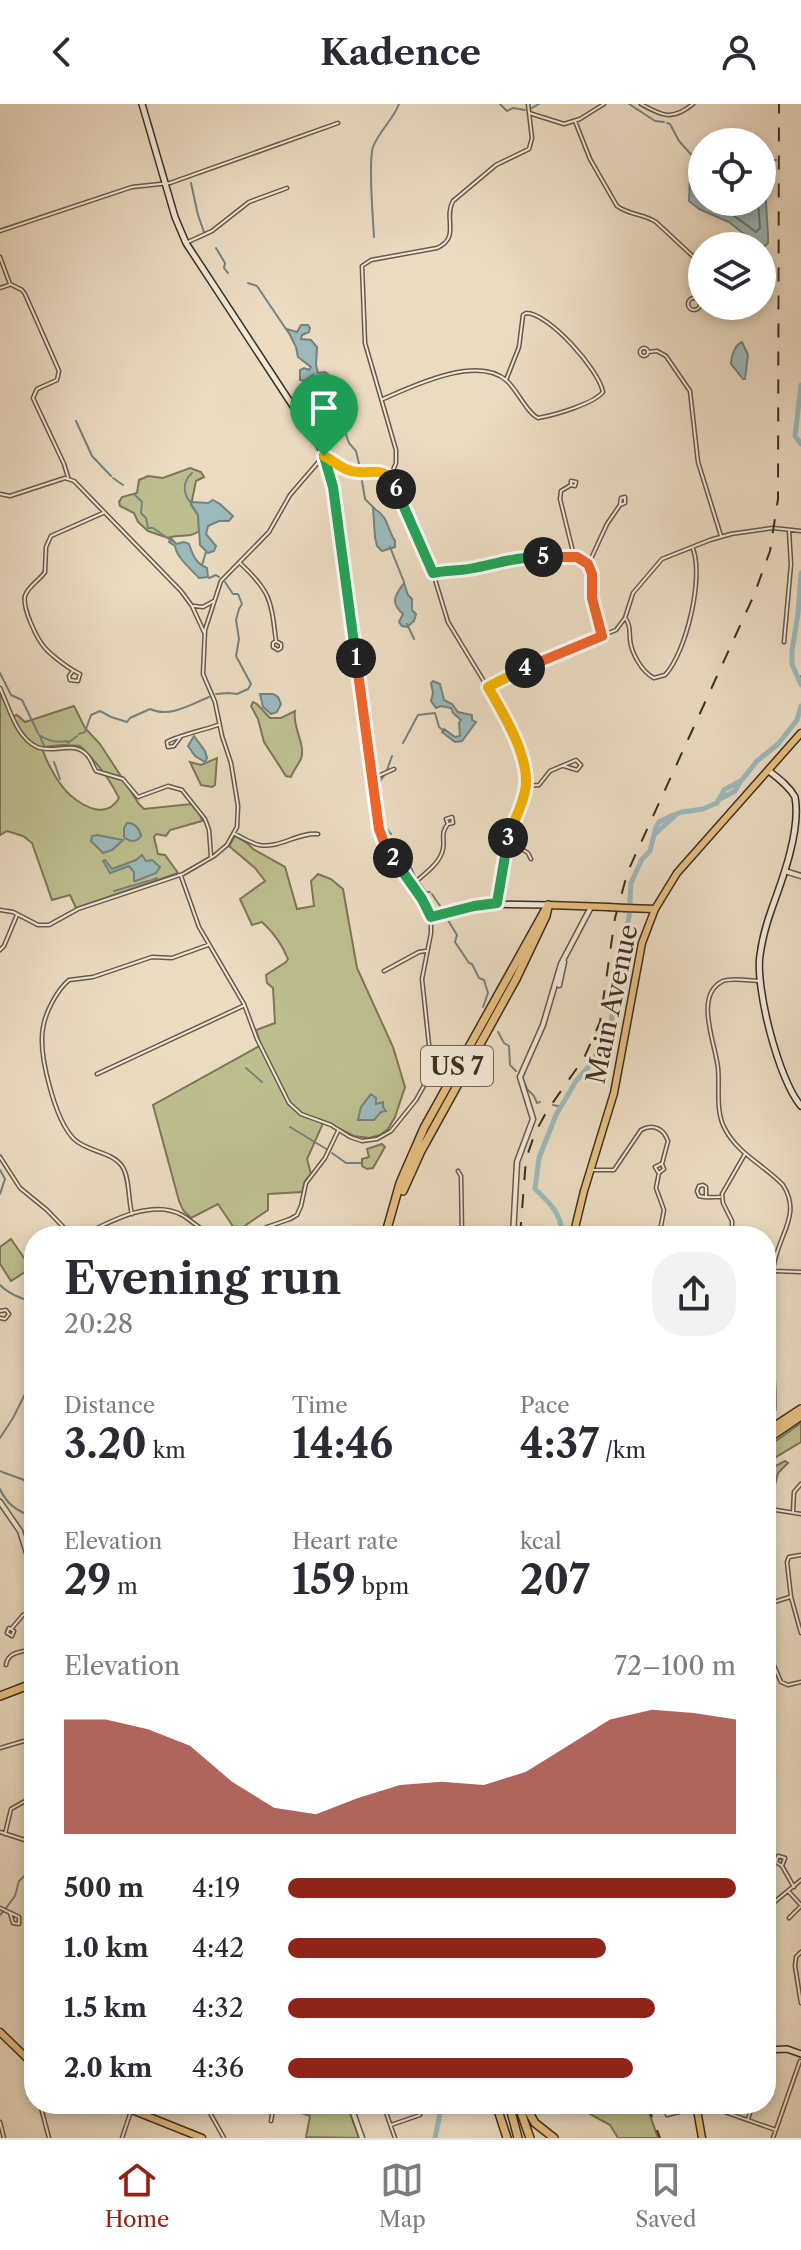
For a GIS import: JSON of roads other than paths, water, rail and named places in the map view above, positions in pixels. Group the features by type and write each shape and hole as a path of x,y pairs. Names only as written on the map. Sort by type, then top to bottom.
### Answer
{"highway":[{"name":"US 7","path":"389,1226 400,1183 417,1142 548,905"},
{"path":"776,1425 801,1409"},
{"path":"776,1433 801,1416"},
{"path":"0,1694 24,1685"},
{"path":"499,2114 507,2138"},
{"path":"512,2114 518,2138"},
{"path":"522,2114 530,2138"},
{"path":"530,2114 538,2126 554,2138"}],"main road":[{"path":"142,104 177,223 186,243 324,456 336,508 383,841 431,917 497,903 655,909"},
{"name":"Main Avenue","path":"576,1226 616,1088 642,943 655,909 677,873 801,733"},
{"path":"769,771 791,791 798,807 797,837 788,872 771,910 759,962 782,1074 801,1106"},
{"path":"1,2034 24,2056"},
{"path":"776,2049 801,2054"},
{"path":"142,2114 202,2138"},
{"path":"699,2114 703,2138"}],"street":[{"path":"390,476 396,465 396,452 364,340 363,265 376,259 444,245 450,233 451,203 496,165 529,149 532,138 528,104"},
{"path":"527,113 559,123 575,121 604,104"},
{"path":"641,104 667,115 693,104"},
{"path":"575,121 595,168 617,206 656,222 688,252"},
{"path":"0,231 135,186 165,184 338,123"},
{"path":"186,243 212,231 249,202 287,188"},
{"path":"0,257 10,284"},
{"path":"0,288 10,284 25,294 59,371 57,380 37,389 33,398 68,478"},
{"path":"382,400 427,379 485,370 506,380 522,397 532,415 538,418 565,411 603,394 600,381 586,363 551,324 533,313 523,315 519,347 506,380"},
{"path":"648,352 656,351 666,356 690,391 699,466 721,537"},
{"path":"0,910 17,914 36,924 49,925 78,909 181,875 224,848 234,833 238,815 234,778 213,698 203,674 204,633 221,581 269,532 290,495 324,456 351,471 379,472 390,476 433,573 452,630 505,716 515,740 525,769 526,786 508,840 497,903"},
{"path":"0,494 10,496 68,478 77,483 170,580 192,606 204,633"},
{"path":"571,485 561,491 560,499 574,557"},
{"path":"588,564 620,505"},
{"path":"72,672 42,644 27,613 25,598 29,588 45,572 47,544 51,536 104,513"},
{"path":"488,687 555,654 616,630 625,618 632,594 665,557 721,537 769,528 800,531"},
{"path":"784,642 791,569 789,529"},
{"path":"625,618 630,626 632,649 644,670 654,678 665,675 676,659 690,615 697,572 693,548"},
{"path":"433,573 477,568 513,558 574,557 588,564 592,574 592,598 602,636"},
{"path":"239,563 268,594 276,641"},
{"path":"192,606 203,607 215,601"},
{"path":"0,688 17,725 36,746 81,750 96,771 123,779 136,796 168,786 182,790 205,819 212,857"},
{"path":"180,738 219,724"},
{"path":"526,786 539,785 550,771 564,766"},
{"path":"372,779 394,769"},
{"path":"412,885 440,856 443,833 448,824"},
{"path":"234,833 264,846 308,833 318,834"},
{"path":"508,840 528,853 531,859"},
{"path":"788,872 801,876"},
{"path":"181,875 193,913 208,945 244,1006 257,1039 292,1106 305,1116 362,1141 383,1137 394,1128 422,1091 430,1063 422,972 431,933 431,917"},
{"path":"514,1226 517,1162 533,1119 520,1080 544,1022 561,964 591,907"},
{"path":"0,950 17,914"},
{"path":"132,1214 125,1174 120,1164 79,1144 65,1126 48,1077 42,1042 44,1023 69,980 93,977 152,957 172,958 208,945"},
{"path":"384,971 419,952 427,951"},
{"path":"761,982 726,980 713,991 707,1007 718,1067 720,1116 728,1135 745,1154 778,1180 792,1199 793,1216 776,1256"},
{"path":"97,1074 244,1006"},
{"path":"591,1170 614,1170 641,1130 648,1127 659,1129 667,1138 662,1164 664,1171 658,1173"},
{"path":"270,1226 297,1215 305,1184 327,1155 339,1130"},
{"path":"722,1197 745,1154"},
{"path":"0,1157 20,1188 62,1226"},
{"path":"661,1226 664,1210 656,1188 656,1166 662,1164"},
{"path":"458,1171 461,1176 462,1226"},
{"path":"706,1197 722,1197"},
{"path":"722,1197 732,1226"},
{"path":"104,1226 152,1209 168,1210 184,1216 196,1226"},
{"path":"776,1271 801,1272"},
{"path":"0,1311 5,1309 9,1314 5,1319 0,1318"},
{"path":"792,1513 794,1492 801,1484"},
{"path":"0,1502 20,1531 24,1544"},
{"path":"776,1510 801,1514"},
{"path":"801,1555 789,1557 787,1562 791,1597 801,1633"},
{"path":"776,1602 791,1597"},
{"path":"12,1628 24,1615"},
{"path":"6,1665 11,1655 24,1652"},
{"path":"776,1670 781,1682 788,1685 801,1682"},
{"path":"0,1748 24,1741"},
{"path":"24,1802 11,1809 2,1833 24,1840"},
{"path":"782,1866 794,1887"},
{"path":"776,1902 801,1880"},
{"path":"789,1892 801,1906 789,1918"},
{"path":"794,1898 801,1892"},
{"path":"0,1908 10,1913"},
{"path":"800,1953 795,1964 801,2003"},
{"path":"773,2138 800,2061"},
{"path":"43,2114 49,2138"},
{"path":"122,2138 131,2114"},
{"path":"211,2114 224,2138"},
{"path":"271,2121 272,2114"},
{"path":"354,2114 362,2138"},
{"path":"386,2114 395,2138"},
{"path":"730,2114 776,2130"},
{"path":"747,2120 749,2114"},
{"path":"390,2125 420,2115"},
{"path":"0,2122 4,2138"}],"water":[{"path":"715,216 767,216 767,232 742,232"},
{"path":"301,325 310,328 301,339 311,340 317,347 318,373 325,372 329,376 331,392 322,380 312,389 306,387 305,383 313,375 300,380 300,370 311,367 298,357 287,329 297,332"},
{"path":"742,342 748,355 745,379 731,364 734,351"},
{"path":"213,500 233,516 229,521 208,526 206,534 216,546 214,551 208,553 200,545 198,515 191,504"},
{"path":"373,508 385,519 395,547 382,551 377,546"},
{"path":"171,538 176,544 189,544 197,561 207,568 208,577 199,578 188,567 169,542"},
{"path":"404,583 416,614 407,627 399,622 403,614 395,602 396,594"},
{"path":"433,681 440,684 444,700 458,712 472,715 472,720 476,722 462,741 455,742 442,732 444,729 455,737 460,736 461,720 451,708 436,708 431,701"},
{"path":"260,694 278,697 281,704 277,712 271,714 263,707"},
{"path":"194,736 205,751 205,762 195,756 188,746"},
{"path":"127,823 139,831 141,836 137,840 124,837"},
{"path":"92,836 123,840 103,853 91,841"},
{"path":"142,855 146,861 152,860 160,867 156,873 136,881 129,866 110,873 103,861 112,869"},
{"path":"371,1094 376,1098 376,1104 383,1102 386,1111 374,1120 358,1120 361,1107"}],"waterway":[{"path":"374,237 371,190 373,147 399,104"},
{"path":"500,104 507,111 513,108 525,110"},
{"path":"530,109 539,104"},
{"path":"629,104 655,121 664,122"},
{"path":"667,123 688,151"},
{"path":"191,183 204,232"},
{"path":"216,248 228,273"},
{"path":"248,283 257,286 288,332"},
{"path":"801,385 795,436 801,444"},
{"path":"330,390 360,468"},
{"path":"76,421 92,456 111,476"},
{"path":"191,503 185,487 192,473"},
{"path":"361,475 365,499 375,509"},
{"path":"113,478 123,485"},
{"path":"134,494 142,502 141,513 146,518 148,528 172,541"},
{"path":"390,547 404,582"},
{"path":"202,565 206,552"},
{"path":"801,573 792,651 792,664 801,685"},
{"path":"209,578 219,577"},
{"path":"216,694 237,694 251,684 236,656 239,639 236,620 242,604 238,594 233,594 225,582"},
{"path":"407,624 414,639"},
{"path":"0,673 11,695 22,700 38,733"},
{"path":"79,734 85,732 91,715 100,711 127,722 150,709 172,711 209,697"},
{"path":"561,1226 550,1204 535,1189 539,1158 556,1115 576,1081 591,1064 611,1023 629,917 631,883 642,859 650,851 656,827 671,816 717,803 724,790 742,780 757,761 778,744 797,720 801,706"},
{"path":"403,743 418,715 435,713 439,727 444,731"},
{"path":"39,735 68,743 77,736"},
{"path":"40,736 44,746"},
{"path":"387,770 392,756"},
{"path":"54,762 60,779"},
{"path":"380,810 377,785 386,773"},
{"path":"718,800 735,791 740,782"},
{"path":"380,812 382,824 391,834"},
{"path":"655,834 677,814"},
{"path":"397,843 405,855"},
{"path":"407,858 416,879"},
{"path":"150,881 157,878"},
{"path":"114,891 148,881"},
{"path":"419,882 426,892 430,892"},
{"path":"432,894 442,909"},
{"path":"446,917 457,935 455,942 479,978 484,980 488,993 483,1007"},
{"path":"498,1032 509,1046 510,1065 516,1071"},
{"path":"246,1068 262,1082"},
{"path":"522,1077 537,1103 540,1102"},
{"path":"553,1105 562,1107"},
{"path":"290,1127 328,1150"},
{"path":"332,1153 346,1163 361,1163"},
{"path":"0,1170 5,1179 0,1194"},
{"path":"0,1285 24,1300"},
{"path":"0,1438 24,1396"},
{"path":"0,1471 24,1480"},
{"path":"0,1489 6,1499 24,1513"},
{"path":"6,1908 24,1876"},
{"path":"0,1915 3,1912"},
{"path":"435,2138 440,2114"}],"railway":[{"path":"521,1226 526,1159 535,1133 584,1058 600,1022 615,918 628,871 754,595 770,551 778,499 779,104"},
{"path":"651,2114 660,2138"}]}
